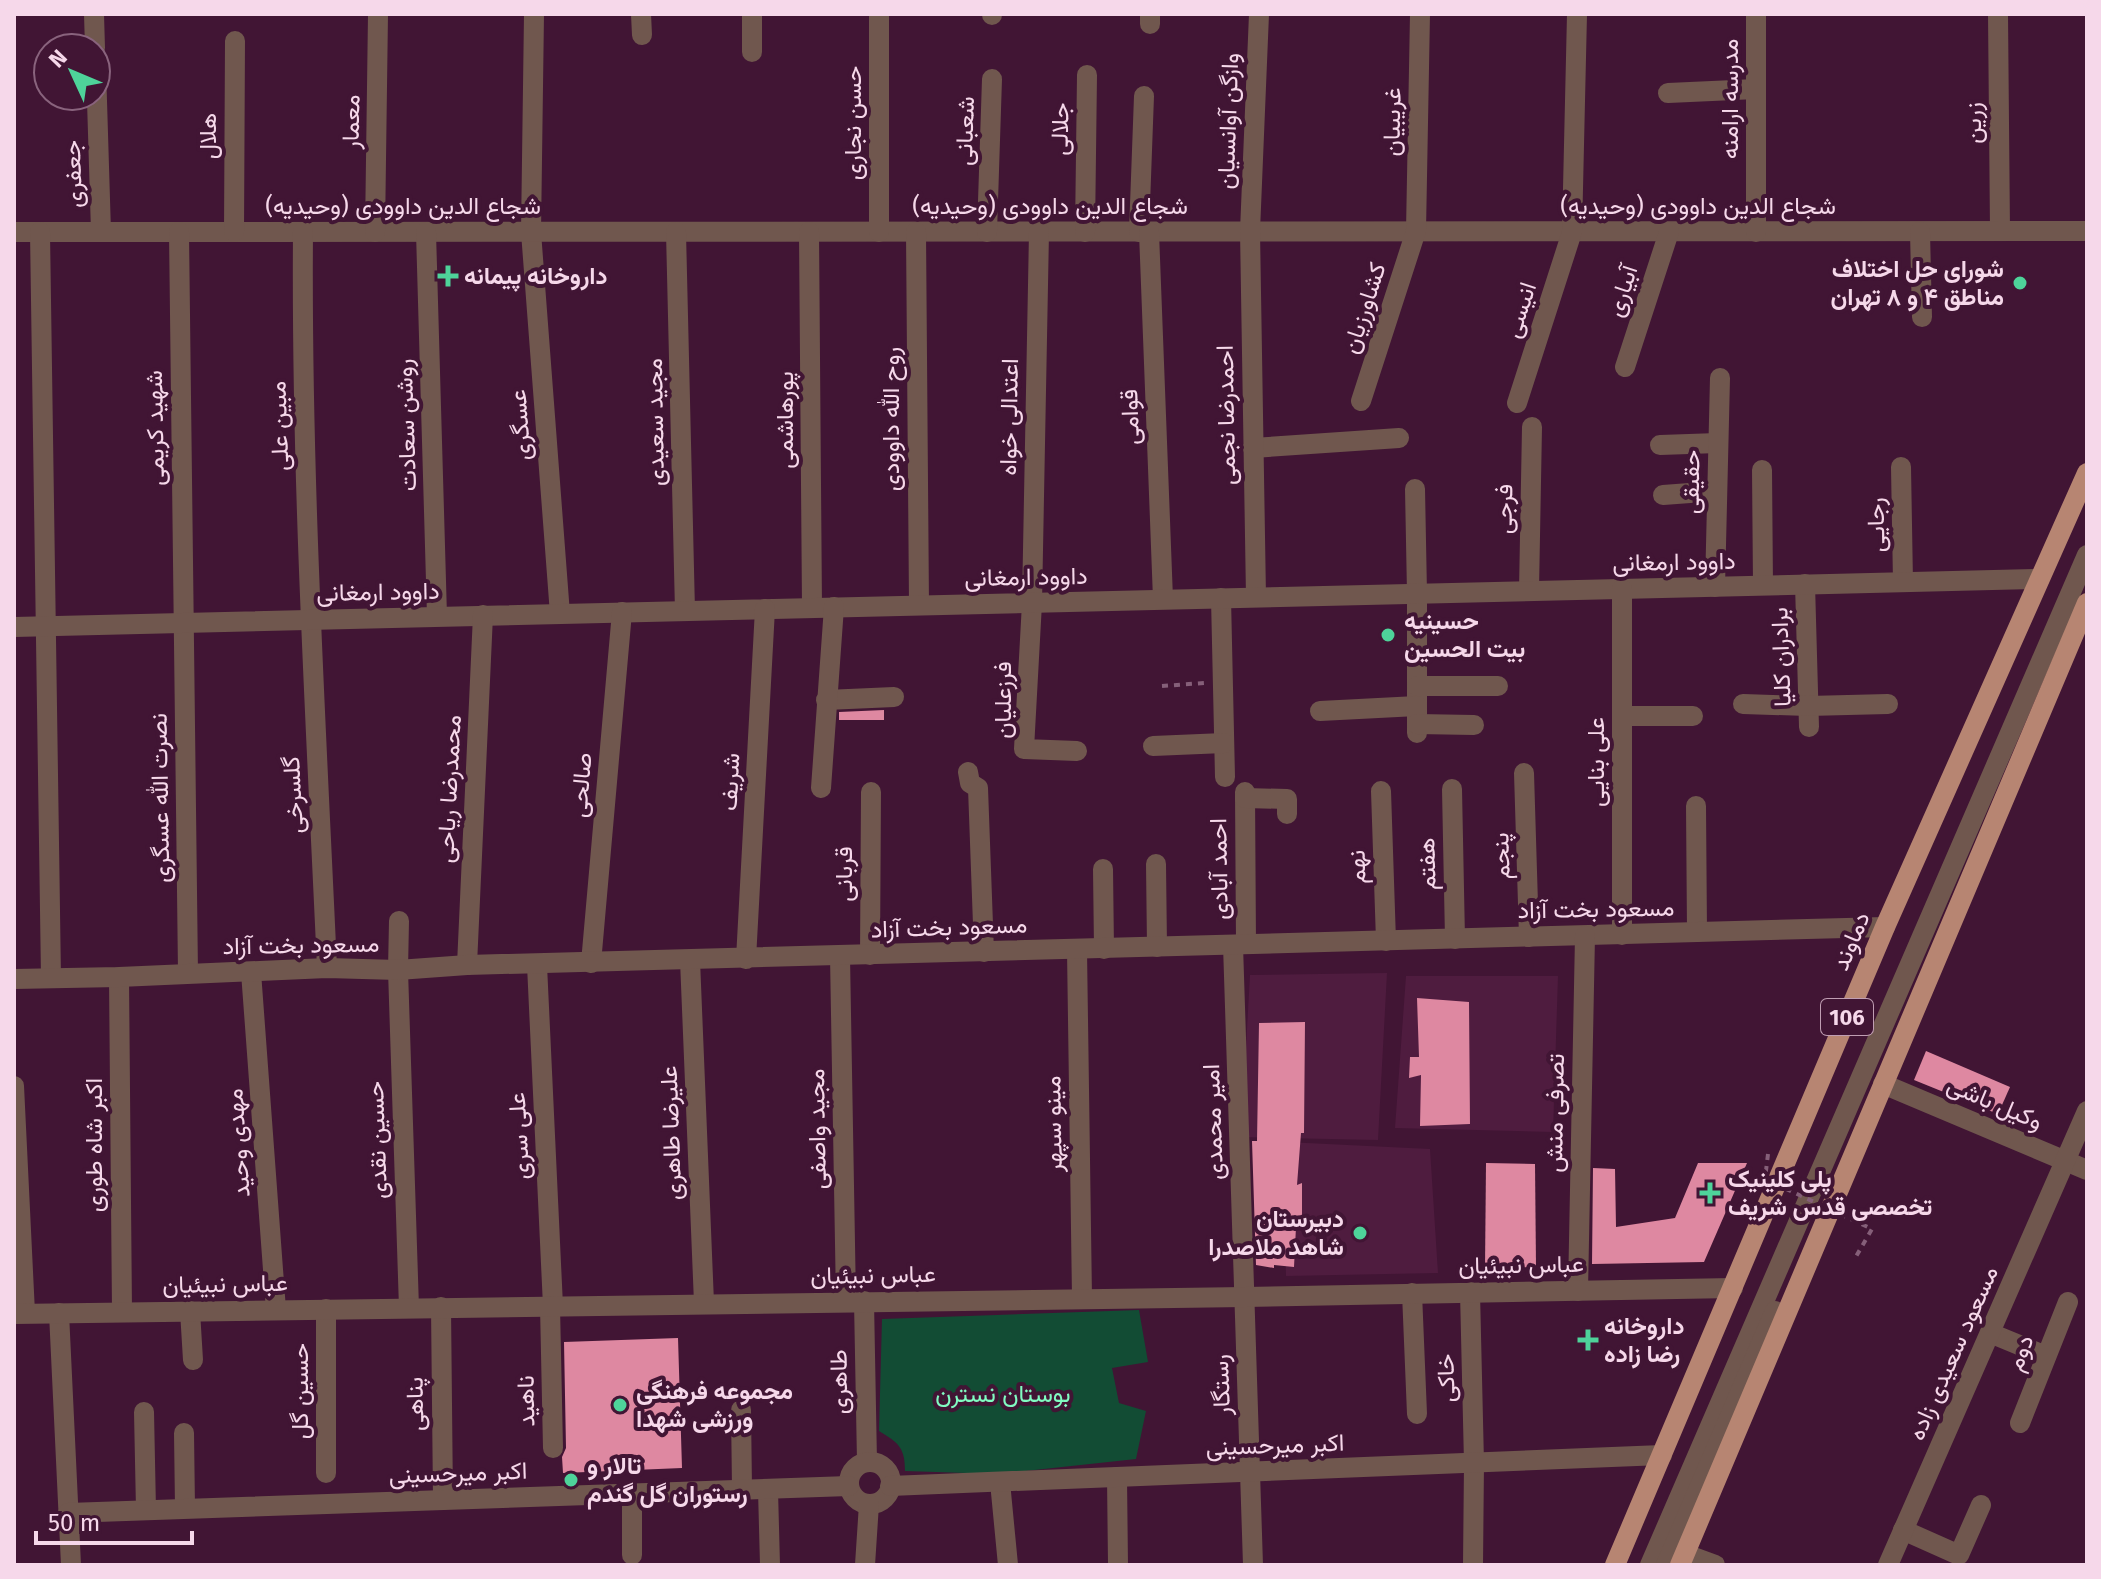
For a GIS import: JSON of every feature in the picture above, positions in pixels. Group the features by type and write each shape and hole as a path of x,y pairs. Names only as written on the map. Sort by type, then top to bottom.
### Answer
{"main road":[{"name":"دماوند","path":"1615,1565 1885,927 2087,473"},
{"name":"106","path":"1682,1559 2087,603"}],"street":[{"name":"معمار","path":"375,232 378,14"},
{"name":"عسگری","path":"534,14 531,232 560,614"},
{"path":"752,14 752,52"},
{"name":"حسن نجاری","path":"879,14 879,232"},
{"name":"وازگن آوانسیان","path":"1250,231 1259,14"},
{"name":"غریبیان","path":"1416,231 1420,14"},
{"name":"انیسی","path":"1517,403 1572,232 1577,14"},
{"name":"مدرسه ارامنه","path":"1756,14 1756,232"},
{"name":"زرین","path":"1998,14 2000,231"},
{"name":"هلال","path":"234,232 235,41"},
{"name":"جلالی","path":"1085,232 1087,75"},
{"name":"شعبانی","path":"987,232 992,79"},
{"path":"1668,93 1756,89"},
{"name":"قوامی","path":"1144,96 1144,232 1163,599"},
{"name":"جعفری","path":"97,112 101,232"},
{"name":"احمدرضا نجمی","path":"1250,231 1256,597"},
{"name":"کشاورزیان","path":"1361,401 1416,231"},
{"name":"شجاع الدین داوودی (وحیدیه)","path":"14,232 2087,231"},
{"path":"40,232 51,978"},
{"name":"شهید کریمی","path":"179,232 184,623"},
{"name":"مبین علی","path":"303,232 302,311 310,620"},
{"name":"روشن سعادت","path":"426,232 437,616"},
{"name":"مجید سعیدی","path":"676,232 685,611"},
{"name":"پورهاشمی","path":"809,232 812,608"},
{"name":"روح الله داوودی","path":"916,232 919,605"},
{"name":"اعتدالی خواه","path":"1032,603 1039,232"},
{"name":"آبیاری","path":"1625,367 1669,232"},
{"path":"1920,232 1922,317"},
{"name":"حقیقی","path":"1715,587 1720,378"},
{"name":"فرجی","path":"1529,591 1532,427"},
{"path":"1253,448 1399,438"},
{"path":"1660,445 1718,443"},
{"name":"رجایی","path":"1901,467 1903,582"},
{"path":"1762,470 1763,585"},
{"path":"1415,489 1417,712"},
{"path":"1663,495 1717,491"},
{"path":"1650,1565 2087,555"},
{"name":"داوود ارمغانی","path":"14,627 2039,579"},
{"path":"1666,1565 2087,583"},
{"name":"برادران کلیا","path":"1805,584 1809,727"},
{"name":"علی بنایی","path":"1622,589 1622,935"},
{"path":"1221,598 1225,777"},
{"name":"فرزعلیان","path":"1032,603 1024,749 1077,751"},
{"path":"821,788 834,607"},
{"name":"شریف","path":"746,959 765,609"},
{"name":"صالحی","path":"591,963 622,612"},
{"name":"محمدرضا ریاحی","path":"467,965 483,615"},
{"name":"گلسرخی","path":"310,620 327,968"},
{"name":"نصرت الله عسگری","path":"184,623 188,973"},
{"path":"1417,712 1498,686"},
{"path":"826,700 894,697"},
{"path":"1743,704 1888,704"},
{"path":"1320,711 1417,712 1474,725"},
{"path":"1622,716 1693,716"},
{"path":"1153,746 1224,743"},
{"path":"968,772 970,783 978,788 984,952"},
{"name":"پنجم","path":"1524,773 1529,937"},
{"name":"هفتم","path":"1452,789 1455,939"},
{"name":"نهم","path":"1381,791 1386,941"},
{"name":"قربانی","path":"870,955 871,792"},
{"name":"احمد آبادی","path":"1240,944 1245,795 1287,799 1287,814"},
{"path":"1696,806 1697,932"},
{"path":"1156,864 1157,947"},
{"path":"1103,869 1104,949"},
{"name":"حسین نقدی","path":"399,921 409,1308"},
{"name":"مسعود بخت آزاد","path":"14,979 1885,927"},
{"name":"تصرفی منش","path":"1578,1291 1585,936"},
{"name":"امیر محمدی","path":"1240,944 1245,1297"},
{"name":"مینو سپهر","path":"1077,950 1082,1298"},
{"name":"مجید واصفی","path":"840,956 855,1301"},
{"name":"علیرضا طاهری","path":"690,960 704,1303"},
{"name":"علی سری","path":"537,965 552,1306"},
{"name":"مهدی وحید","path":"251,972 276,1310"},
{"name":"اکبر شاه طوری","path":"119,977 122,1312"},
{"name":"وکیل باشی","path":"1883,1084 2087,1170"},
{"path":"14,1086 19,1314"},
{"name":"مسعود سعیدی زاده","path":"1888,1565 2087,1111"},
{"name":"عباس نبیئیان","path":"19,1314 1733,1288"},
{"name":"خاکی","path":"1470,1292 1473,1565"},
{"path":"1412,1293 1417,1414"},
{"name":"رستگار","path":"1245,1297 1253,1565"},
{"name":"طاهری","path":"855,1301 867,1462"},
{"name":"دوم","path":"2020,1423 2068,1302"},
{"name":"ناهید","path":"552,1306 553,1448"},
{"name":"پناهی","path":"441,1307 443,1500"},
{"name":"حسین گل","path":"326,1309 326,1473"},
{"path":"190,1311 193,1360"},
{"path":"59,1313 71,1565"},
{"path":"1990,1333 2046,1356"},
{"path":"741,1410 742,1489"},
{"path":"144,1412 146,1510"},
{"path":"184,1433 185,1508"},
{"name":"اکبر میرحسینی","path":"890,1486 1662,1455"},
{"path":"867,1462 874,1462 886,1469 890,1486 887,1496 869,1504 856,1499 849,1486 851,1474 867,1462"},
{"path":"1117,1477 1118,1565"},
{"path":"1000,1482 1008,1565"},
{"name":"اکبر میرحسینی","path":"68,1513 849,1486"},
{"path":"768,1490 770,1565"},
{"path":"632,1494 632,1555"},
{"path":"865,1565 869,1504"},
{"path":"1903,1530 1959,1555 1981,1505"},
{"path":"1682,1559 1715,1565"}],"path":[{"path":"1162,686 1223,681"},
{"path":"1768,1154 1765,1179 1872,1229 1854,1260"}],"shaded area":[{"path":"1387,973 1378,1140 1241,1137 1250,975"},
{"path":"1406,976 1558,976 1553,1132 1395,1128"},
{"name":"دبیرستان شاهد ملاصدرا","path":"1286,1142 1430,1149 1438,1273 1286,1276"}],"green space":[{"name":"بوستان نسترن","path":"1139,1310 1148,1362 1112,1368 1119,1403 1146,1411 1136,1459 997,1474 905,1471 900,1447 879,1431 882,1319"}],"building":[{"path":"884,710 884,720 839,720 839,712"},
{"path":"1417,998 1469,1002 1470,1124 1420,1126 1421,1075 1409,1078 1410,1057 1419,1057"},
{"path":"1305,1022 1304,1133 1301,1133 1297,1185 1302,1183 1302,1228 1296,1227 1294,1267 1274,1265 1274,1268 1256,1265 1252,1141 1257,1141 1259,1023"},
{"path":"1926,1051 2010,1087 1998,1114 1914,1080"},
{"path":"1486,1163 1535,1164 1536,1267 1485,1268"},
{"name":"پلی کلینیک تخصصی قدس شریف","path":"1698,1163 1747,1163 1704,1262 1592,1264 1593,1168 1615,1169 1616,1227 1675,1218"},
{"name":"مجموعه فرهنگی ورزشی شهدا","path":"678,1338 682,1468 563,1473 562,1457 566,1448 564,1342"}],"place":[{"name":"داروخانه پیمانه","path":"448,276"},
{"name":"شورای حل اختلاف مناطق ۴ و ۸ تهران","path":"2020,283"},
{"name":"حسینیه بیت الحسین","path":"1388,635"},
{"name":"پلی کلینیک تخصصی قدس شریف","path":"1710,1193"},
{"name":"دبیرستان شاهد ملاصدرا","path":"1360,1233"},
{"name":"داروخانه رضا زاده","path":"1588,1340"},
{"name":"مجموعه فرهنگی ورزشی شهدا","path":"620,1405"},
{"name":"تالار و رستوران گل گندم","path":"571,1480"}]}
